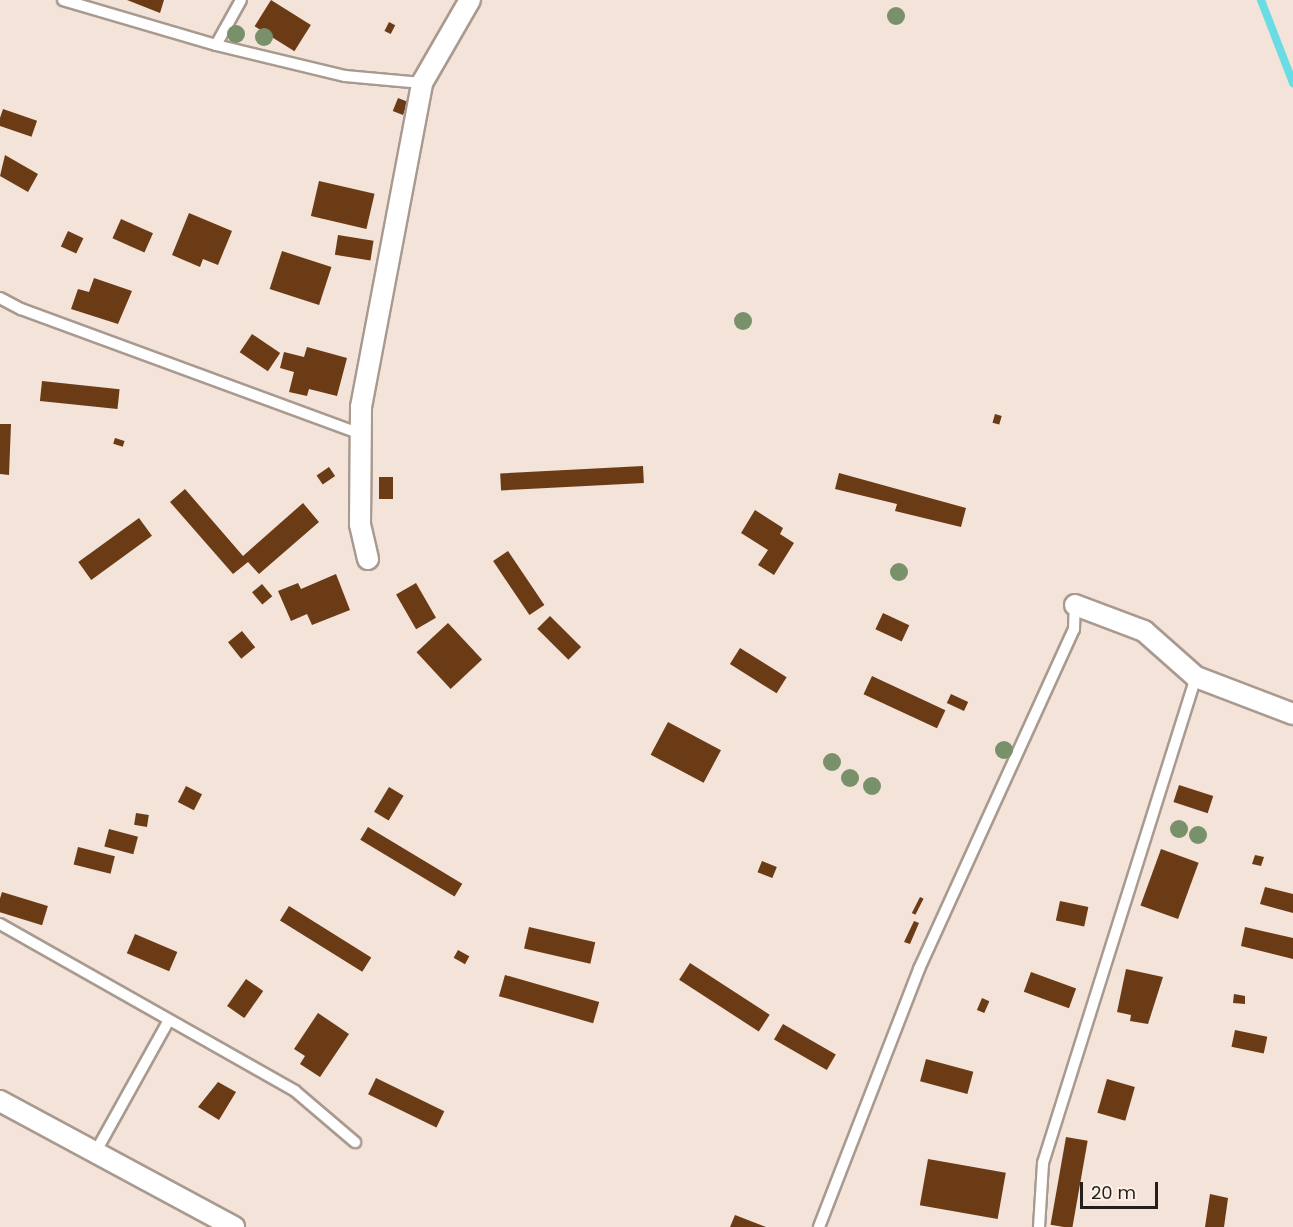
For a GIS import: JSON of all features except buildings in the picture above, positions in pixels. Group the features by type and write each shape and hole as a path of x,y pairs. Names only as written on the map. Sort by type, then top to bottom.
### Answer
{"street":[{"path":"368,559 360,524 360,434 422,83 460,10 470,0"},
{"path":"1075,605 1144,631 1196,677 1293,714"},
{"path":"0,1101 234,1227"}],"lane":[{"path":"63,0 216,45 345,76 422,83"},
{"path":"216,45 241,0"},
{"path":"0,298 21,309 360,434"},
{"path":"819,1227 919,969 1074,629 1075,605"},
{"path":"1039,1227 1043,1163 1196,677"},
{"path":"0,924 168,1022 295,1091 355,1142"},
{"path":"95,1154 168,1022"}],"waterway":[{"path":"1261,0 1293,83"}]}
